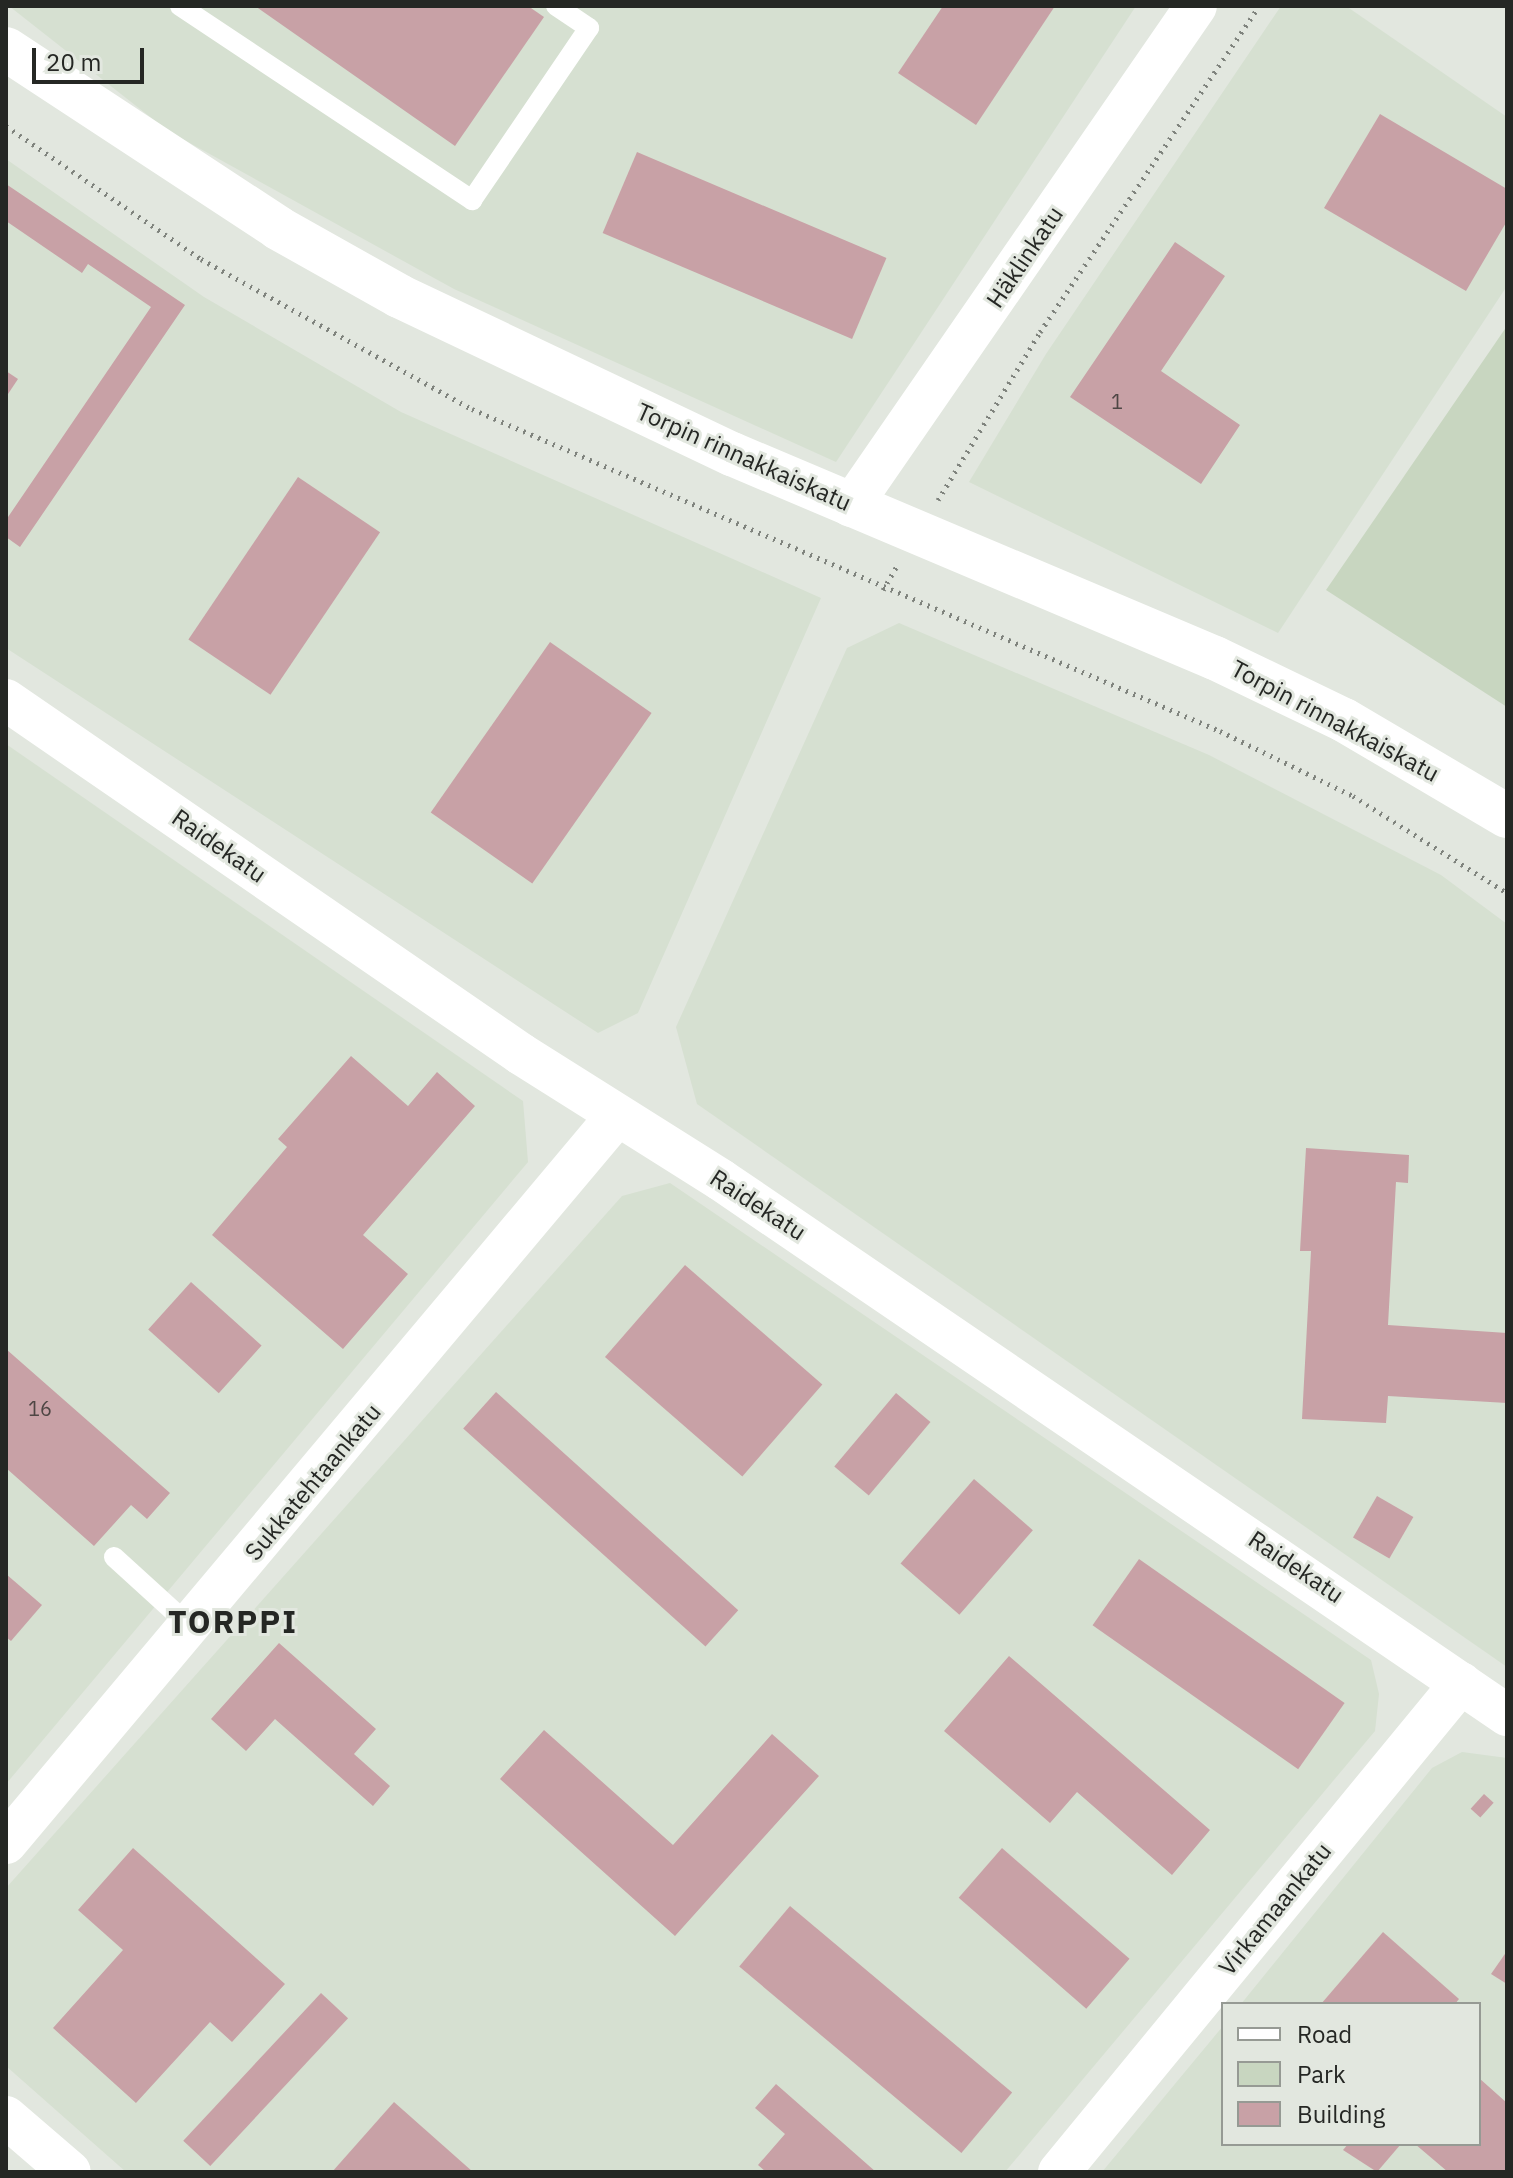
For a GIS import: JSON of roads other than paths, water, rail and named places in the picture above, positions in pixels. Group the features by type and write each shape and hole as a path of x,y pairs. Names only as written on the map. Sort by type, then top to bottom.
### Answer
{"main road":[{"name":"Torpin rinnakkaiskatu","path":"6,49 278,228 399,296 851,506 919,531 1344,720 1507,816"}],"street":[{"name":"Häklinkatu","path":"851,506 1196,6"},
{"name":"Raidekatu","path":"6,700 615,1118 734,1188 1507,1715"},
{"name":"Sukkatehtaankatu","path":"6,1843 191,1627 615,1118"},
{"name":"Virkamaankatu","path":"1059,2172 1461,1683"},
{"path":"6,2117 70,2172"}],"lane":[{"path":"180,6 472,200 589,28 556,6"},
{"path":"114,1557 191,1627"}],"district":[{"name":"TORPPI","path":"233,1621"}]}
